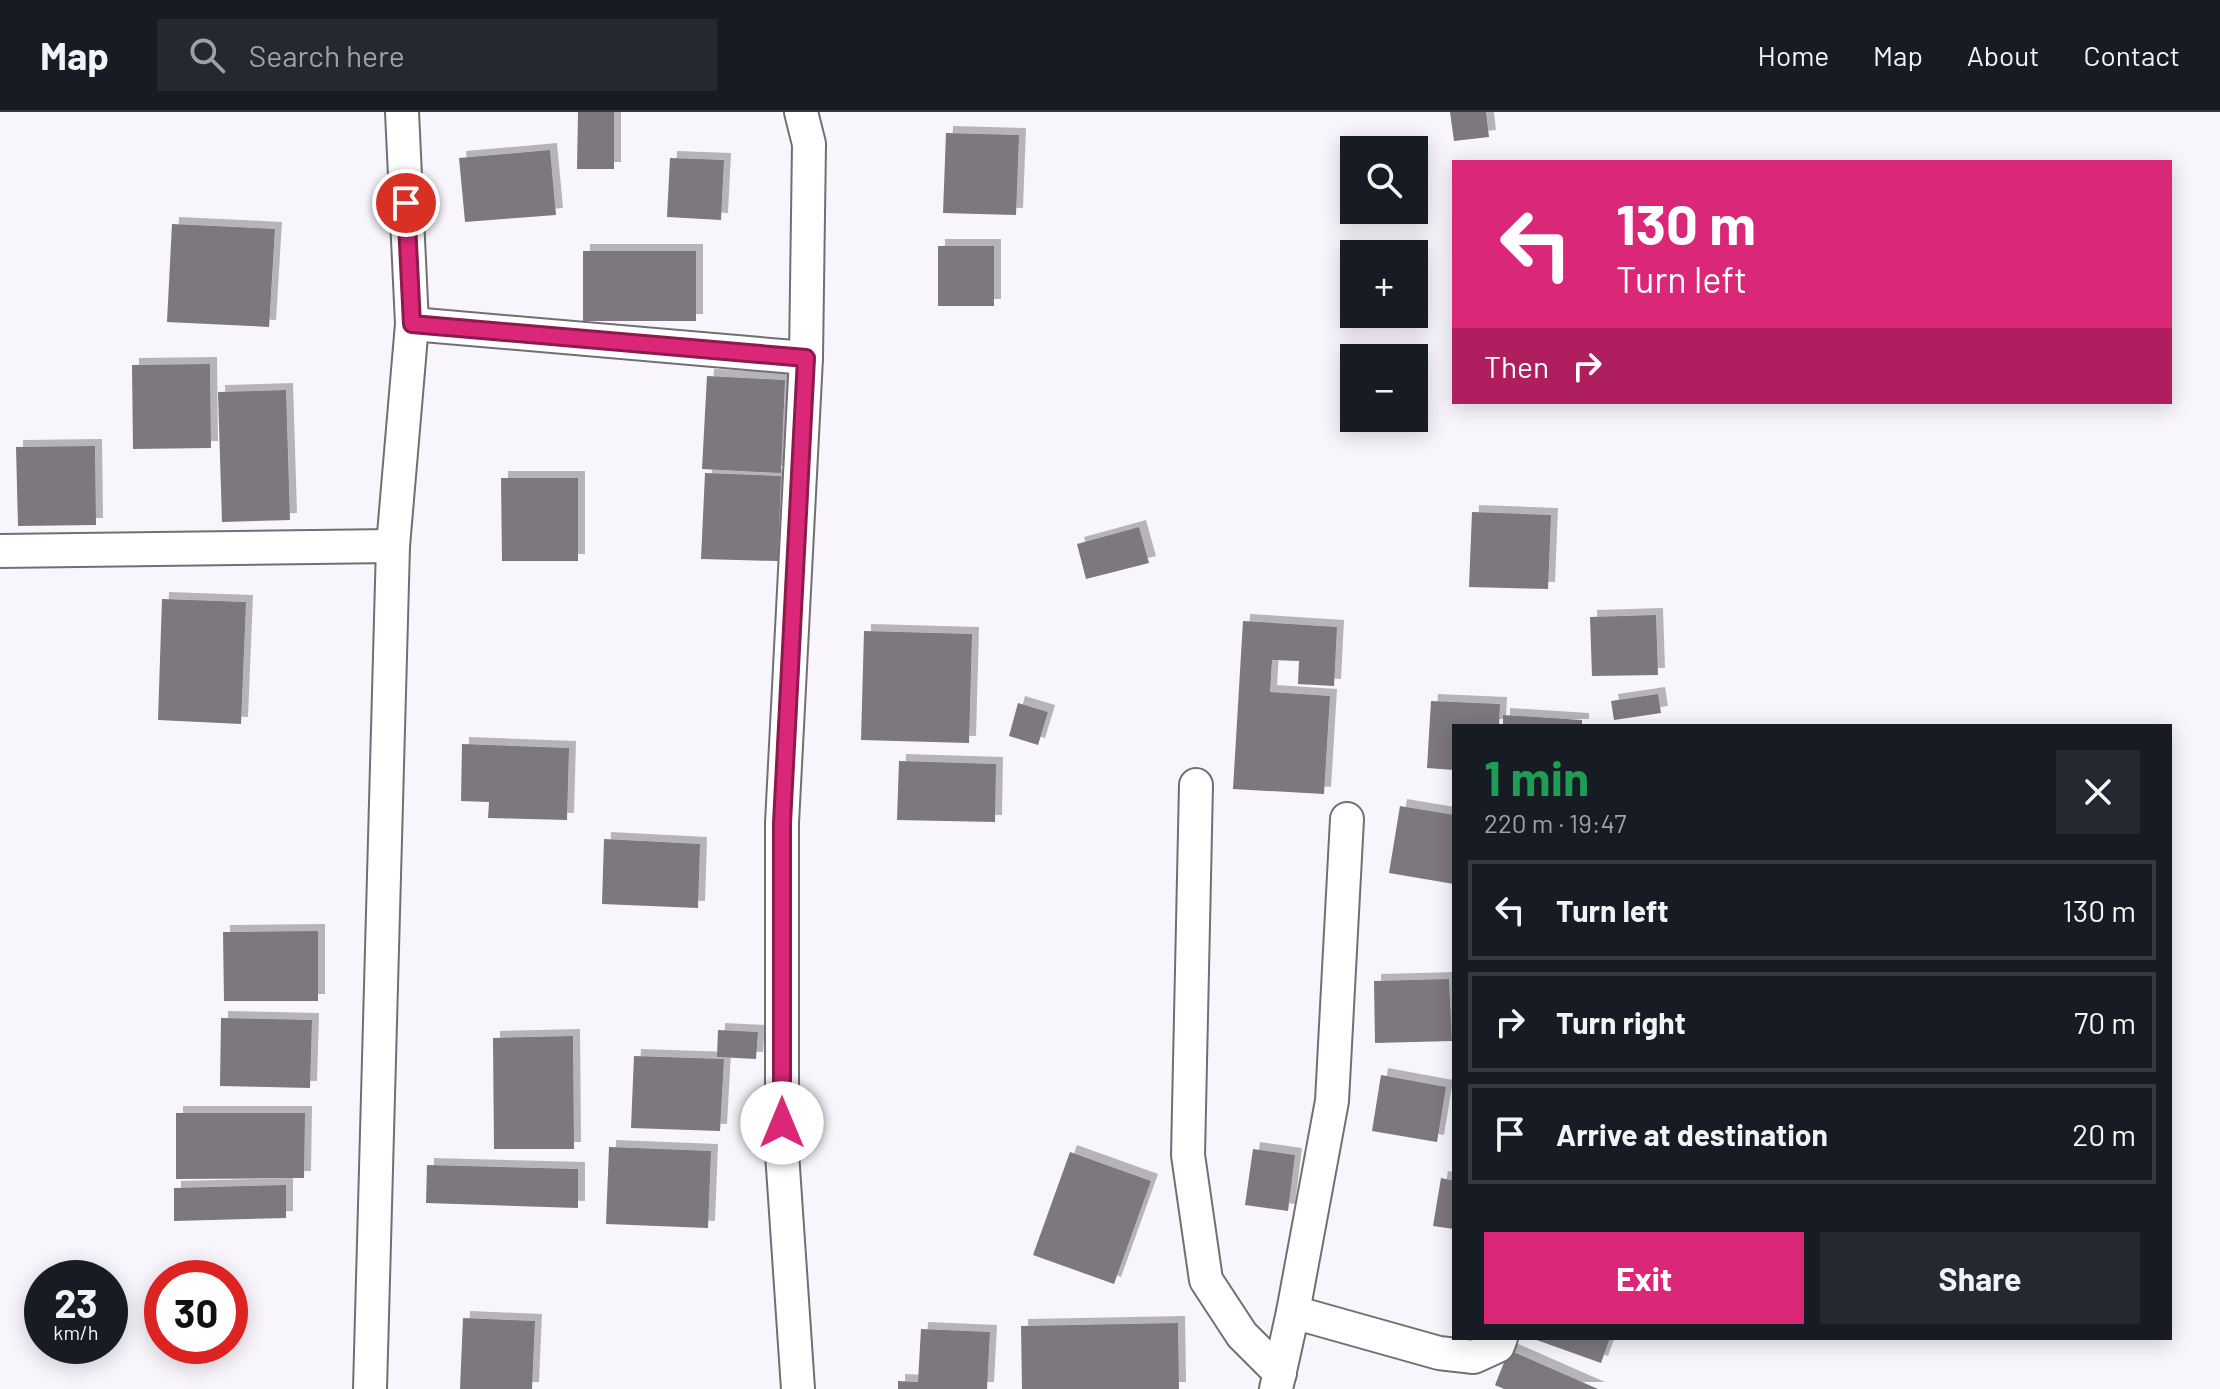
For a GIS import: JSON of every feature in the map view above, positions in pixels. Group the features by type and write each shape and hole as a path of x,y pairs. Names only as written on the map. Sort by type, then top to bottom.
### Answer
{"street":[{"path":"370,1389 393,546 412,324 402,112"},
{"path":"798,1389 782,1153 782,823 806,358 809,144 801,112"},
{"path":"412,324 806,358"},
{"path":"0,551 393,546"},
{"path":"1196,785 1188,1155 1206,1280 1242,1335 1278,1381"},
{"path":"1278,1381 1332,1101 1347,819"},
{"path":"1293,1312 1439,1353 1474,1357 1498,1346 1500,1340"}],"building":[{"path":"578,112 614,112 614,169 577,169"},
{"path":"1450,112 1486,112 1489,137 1454,141"},
{"path":"946,133 1019,135 1016,215 943,213"},
{"path":"550,150 556,215 465,222 459,158"},
{"path":"670,158 724,160 721,220 667,217"},
{"path":"172,224 275,229 269,327 167,322"},
{"path":"938,246 994,246 994,306 938,306"},
{"path":"583,251 696,251 696,321 583,321"},
{"path":"210,364 211,448 133,449 132,365"},
{"path":"707,376 785,380 781,473 702,469"},
{"path":"286,390 290,520 222,522 218,392"},
{"path":"95,446 96,525 18,526 16,447"},
{"path":"705,473 781,476 778,561 701,559"},
{"path":"501,478 578,478 578,561 502,561"},
{"path":"1472,512 1551,515 1548,589 1469,587"},
{"path":"1139,527 1149,563 1086,579 1077,544"},
{"path":"162,599 246,602 241,724 158,720"},
{"path":"1656,615 1658,675 1592,676 1590,617"},
{"path":"1243,621 1337,627 1334,686 1298,684 1299,661 1272,660 1270,692 1330,696 1324,794 1233,789"},
{"path":"864,631 972,634 969,743 861,740"},
{"path":"1658,694 1661,713 1614,720 1611,701"},
{"path":"1431,701 1500,704 1499,724 1452,724 1452,770 1427,768"},
{"path":"1018,703 1048,712 1038,745 1009,736"},
{"path":"1503,715 1582,720 1582,724 1503,724"},
{"path":"462,744 569,748 567,820 488,818 489,802 461,801"},
{"path":"899,761 996,764 995,822 897,820"},
{"path":"1400,806 1452,815 1452,884 1389,873"},
{"path":"604,839 700,844 698,908 602,904"},
{"path":"318,931 318,1001 224,1001 223,932"},
{"path":"1449,979 1452,1041 1375,1043 1374,981"},
{"path":"221,1018 312,1020 310,1088 220,1086"},
{"path":"718,1030 758,1032 756,1059 717,1057"},
{"path":"573,1036 574,1149 494,1149 493,1038"},
{"path":"634,1056 724,1059 720,1131 631,1128"},
{"path":"1381,1075 1446,1087 1437,1142 1372,1131"},
{"path":"176,1113 305,1113 304,1178 176,1179"},
{"path":"609,1147 711,1151 708,1228 606,1224"},
{"path":"1253,1149 1295,1155 1288,1211 1245,1205"},
{"path":"1070,1152 1151,1181 1114,1284 1033,1255"},
{"path":"427,1165 578,1169 578,1208 426,1203"},
{"path":"1441,1178 1452,1181 1452,1229 1433,1226"},
{"path":"286,1185 286,1218 174,1221 174,1188"},
{"path":"463,1318 535,1321 532,1389 460,1389"},
{"path":"1178,1323 1179,1389 1022,1389 1021,1326"},
{"path":"921,1329 990,1332 987,1389 898,1389 898,1381 918,1382"},
{"path":"1537,1340 1609,1340 1601,1363"},
{"path":"1509,1350 1598,1389 1504,1389 1495,1385"}],"route":[{"path":"406,203 412,324 806,358 782,823 782,1123"}]}
